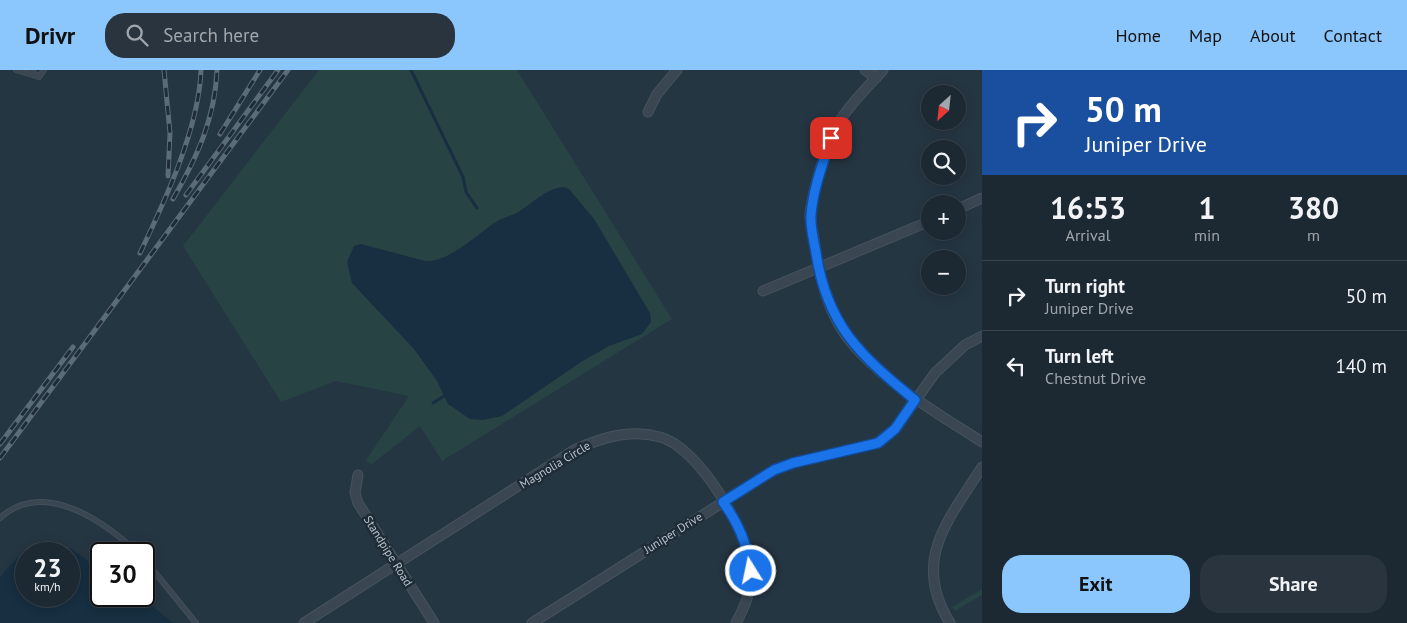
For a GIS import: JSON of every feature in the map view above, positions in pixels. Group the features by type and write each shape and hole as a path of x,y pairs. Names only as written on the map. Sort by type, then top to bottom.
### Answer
{"street":[{"path":"648,112 657,94 677,70"},
{"path":"866,70 876,78"},
{"path":"883,70 849,110 831,138 820,173 810,216 818,268 825,295 853,346 878,370 915,400 982,442"},
{"path":"966,205 982,198"},
{"path":"763,291 921,225"},
{"name":"Juniper Drive","path":"532,623 774,470 793,463 878,443 895,429 934,373 965,345 982,336"},
{"name":"Magnolia Circle","path":"304,623 576,450 603,437 628,432 661,437 684,449 700,466 740,526 748,551 751,571 750,596 736,623"},
{"path":"950,623 935,592 932,573 934,552 947,523 982,467"},
{"name":"Standpipe Road","path":"358,475 355,493 358,503 434,623"}],"lane":[{"path":"16,70 39,77"},
{"path":"30,70 39,77"},
{"path":"39,77 44,70"},
{"path":"0,518 19,506 30,502 61,506 97,519 125,542"},
{"path":"155,573 196,623"}],"green space":[{"path":"319,70 517,70 672,319 442,461 420,426 371,465 366,460 409,396 336,381 281,402 183,246"},
{"path":"982,589 982,595 955,611 952,607"}],"water":[{"path":"564,187 569,189 594,219 650,313 651,322 642,334 609,346 581,362 502,416 483,420 470,419 448,404 437,381 414,349 352,283 347,262 354,246 361,244 425,261 444,257 499,220 517,213 547,192"},
{"path":"80,555 87,560 90,565 90,607 153,607 173,623 0,623 0,577 15,560 15,607 80,607"}],"waterway":[{"path":"411,70 463,177 466,192 477,208"},
{"path":"433,403 444,396"}],"railway":[{"path":"164,70 170,133 168,176"},
{"path":"140,253 179,164 194,116 201,70"},
{"path":"173,199 197,153 209,121 216,88 217,70"},
{"path":"220,134 260,70"},
{"path":"186,195 278,70"},
{"path":"0,458 288,70"},
{"path":"0,444 73,347"}],"route":[{"path":"751,571 748,551 740,526 723,502 774,470 793,463 878,443 895,429 915,400 878,370 853,346 825,295 818,268 810,216 820,173 831,138"}]}
